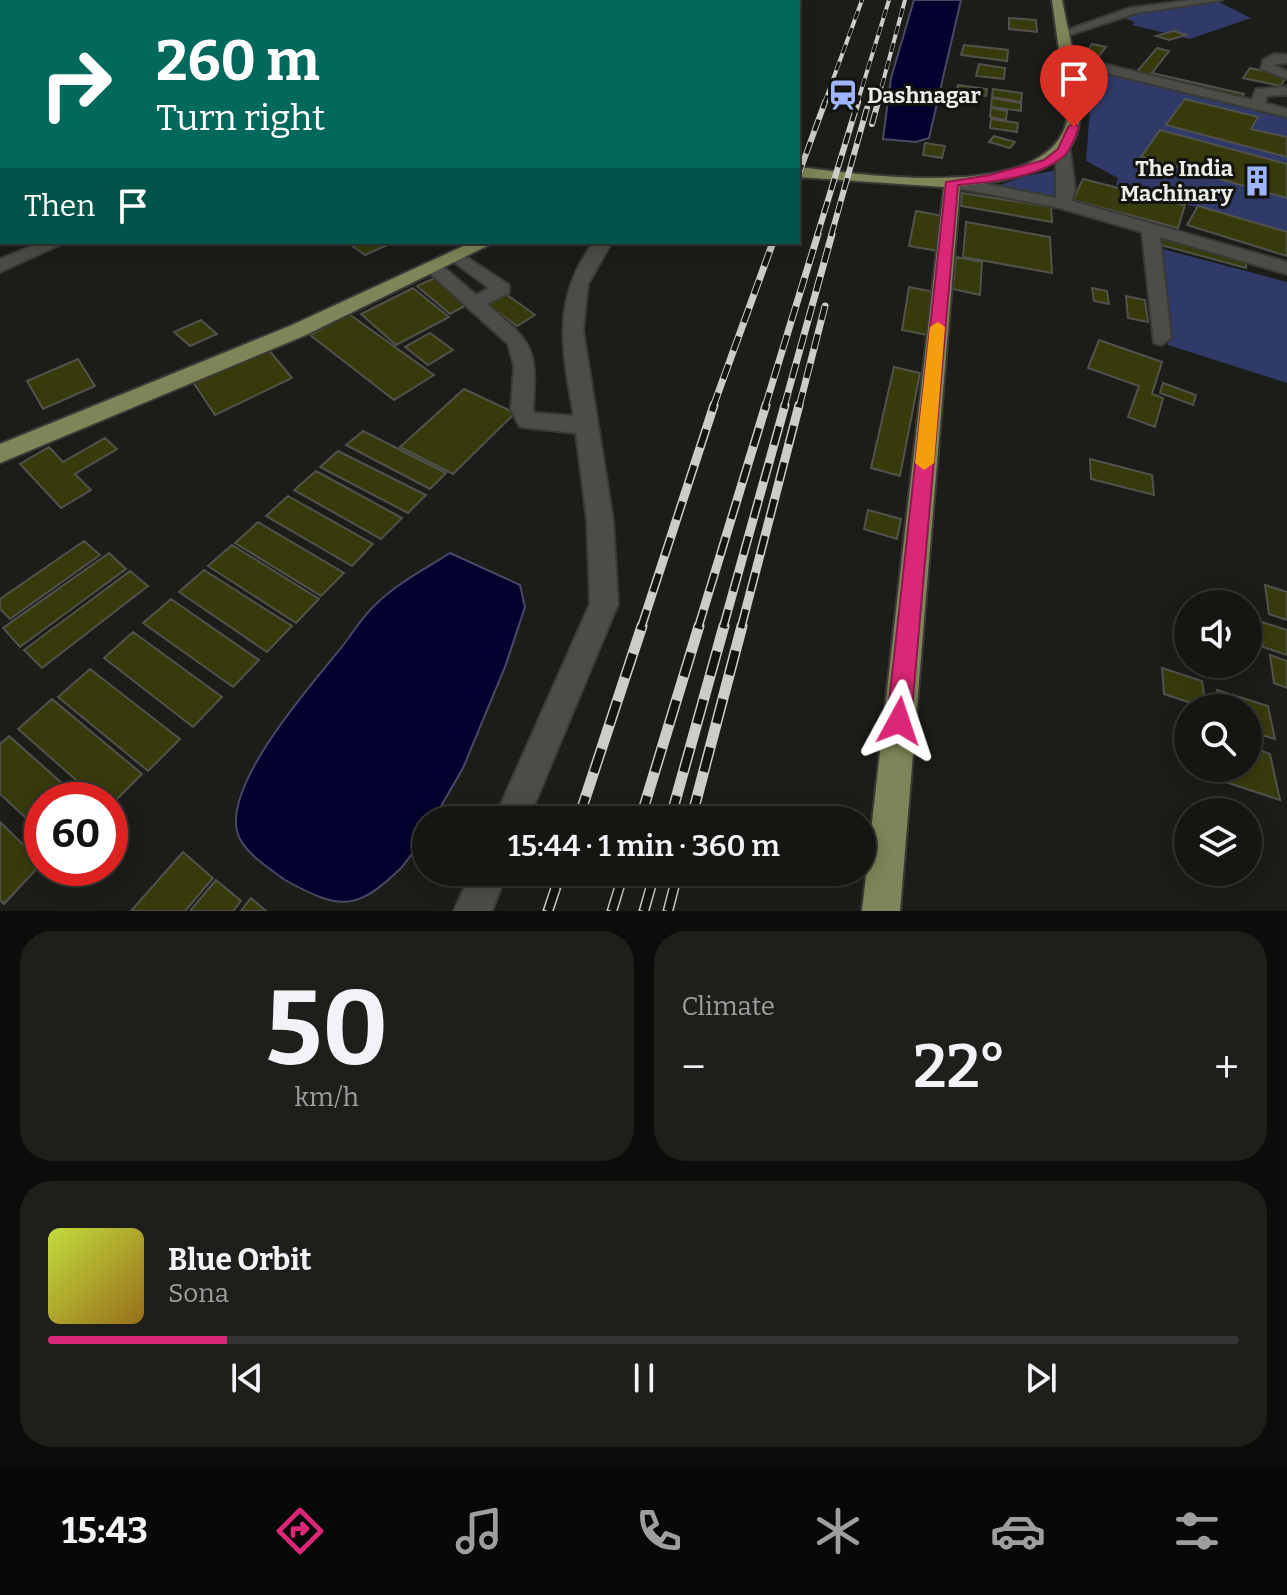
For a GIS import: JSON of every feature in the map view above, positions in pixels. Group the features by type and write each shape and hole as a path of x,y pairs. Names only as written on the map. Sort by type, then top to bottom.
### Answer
{"main road":[{"path":"800,172 906,182 952,182 990,179 1048,162 1063,150 1074,127 1075,101 1057,0"},
{"path":"881,911 952,182"},
{"path":"0,454 299,330 482,244"}],"street":[{"path":"1062,34 1134,10 1217,0"},
{"path":"1287,59 1278,57 1267,63 1267,69 1287,75"},
{"path":"1066,59 1287,113"},
{"path":"1257,106 1261,92 1287,91"},
{"path":"1063,150 1067,189 1063,204"},
{"path":"952,182 1063,204 1287,268"},
{"path":"1150,229 1161,338"},
{"path":"0,266 52,244"},
{"path":"517,806 604,604 600,520 570,320 574,292 583,266 601,244"},
{"path":"457,256 502,289 473,304"},
{"path":"432,267 517,341 525,366 522,410 528,421 587,425"},
{"path":"473,911 483,886"}],"shaded area":[{"path":"914,0 961,0 929,138 916,142 883,139 891,78"},
{"path":"1201,2 1219,2 1251,18 1190,39 1132,25 1135,22 1122,17"},
{"path":"1093,68 1287,118 1287,232 1116,185 1118,178 1086,161"},
{"path":"1063,169 1055,201 991,188 1026,176"},
{"path":"1159,248 1287,282 1287,383 1168,345"},
{"path":"450,553 520,585 525,607 505,667 463,768 441,806 412,806 412,854 402,867 373,892 348,902 335,901 285,880 249,851 240,839 236,819 241,794 254,767 290,711 375,605 411,577"}],"building":[{"path":"1009,18 1036,20 1037,32 1009,29"},
{"path":"1174,31 1186,35 1169,40 1156,36"},
{"path":"1092,44 1106,47 1099,56 1086,54"},
{"path":"964,45 1008,50 1007,61 961,55"},
{"path":"1157,48 1169,51 1152,73 1244,94 1241,99 1135,74"},
{"path":"979,64 1005,68 1004,79 976,76"},
{"path":"1250,68 1286,76 1281,86 1243,78"},
{"path":"958,85 987,89 986,96 956,92"},
{"path":"993,89 1022,93 1021,102 992,97"},
{"path":"992,98 1021,103 1021,111 991,107"},
{"path":"1185,99 1258,117 1251,129 1287,137 1287,157 1166,125"},
{"path":"991,108 1007,111 1006,120 990,117"},
{"path":"991,119 1018,123 1017,132 990,128"},
{"name":"The India Machinary","path":"1160,130 1287,164 1287,198 1141,157"},
{"path":"994,136 1015,142 1010,148 989,142"},
{"path":"925,143 945,146 942,158 923,155"},
{"path":"1083,179 1185,205 1178,228 1073,200"},
{"path":"962,193 1051,207 1052,222 961,206"},
{"path":"1198,206 1287,232 1287,256 1187,225"},
{"path":"916,211 944,216 938,251 909,246"},
{"path":"966,222 1050,237 1052,273 963,257"},
{"path":"1163,236 1247,258 1246,268 1161,245"},
{"path":"350,244 390,244 365,255"},
{"path":"956,257 982,262 980,295 953,289"},
{"path":"437,277 470,303 450,314 417,286"},
{"path":"909,287 934,292 928,335 902,330"},
{"path":"413,288 449,317 396,345 361,314"},
{"path":"1092,288 1107,291 1109,304 1094,301"},
{"path":"506,294 535,315 517,326 487,304"},
{"path":"1126,296 1145,300 1148,322 1128,318"},
{"path":"349,314 434,375 394,400 310,335"},
{"path":"201,320 217,334 190,346 174,332"},
{"path":"430,333 453,350 428,365 405,347"},
{"path":"1099,340 1162,362 1152,394 1163,398 1155,427 1128,417 1139,386 1088,368"},
{"path":"268,349 292,378 215,415 193,382"},
{"path":"78,359 95,386 43,409 27,381"},
{"path":"894,367 920,373 900,476 871,468"},
{"path":"1163,383 1196,395 1193,405 1160,393"},
{"path":"464,389 515,413 453,474 400,447"},
{"path":"363,431 446,473 430,489 346,445"},
{"path":"105,438 117,449 75,474 91,490 61,508 20,464 49,447 63,462"},
{"path":"338,451 426,495 408,513 320,467"},
{"path":"1090,459 1152,475 1154,495 1091,479"},
{"path":"316,471 402,518 381,539 294,490"},
{"path":"288,496 373,544 352,566 266,516"},
{"path":"868,510 901,519 897,539 864,529"},
{"path":"258,522 344,573 321,596 235,543"},
{"path":"84,541 100,555 10,619 0,609 0,599"},
{"path":"232,545 319,599 296,623 208,566"},
{"path":"109,553 126,569 20,647 3,628"},
{"path":"204,570 292,626 267,652 179,592"},
{"path":"130,571 148,586 42,668 24,650"},
{"path":"1265,585 1287,592 1287,620 1269,614"},
{"path":"171,599 259,660 233,687 143,623"},
{"path":"1262,622 1287,630 1287,655 1263,647"},
{"path":"133,632 222,697 193,727 104,658"},
{"path":"1270,655 1287,661 1287,688 1274,683"},
{"path":"1162,668 1174,672 1174,678 1202,681 1204,694 1174,694 1174,697 1164,694"},
{"path":"90,669 180,739 148,771 58,697"},
{"path":"52,699 142,774 128,788 128,782 78,782 18,729"},
{"path":"1262,704 1268,706 1275,739 1262,735"},
{"path":"9,736 61,782 24,782 24,816 0,794 0,744"},
{"path":"1262,751 1270,754 1280,800 1225,782 1262,782"},
{"path":"0,822 24,845 24,882 4,904 0,900"},
{"path":"183,852 213,878 185,911 131,911"},
{"path":"216,880 241,901 233,911 190,911"},
{"path":"251,898 266,911 241,911"}],"railway":[{"path":"824,104 862,0"},
{"path":"857,104 889,0"},
{"path":"877,104 905,0"},
{"path":"800,171 825,102"},
{"path":"817,236 858,102"},
{"path":"872,124 878,102"},
{"path":"831,236 867,108"},
{"path":"765,407 818,234"},
{"path":"784,407 832,234"},
{"path":"713,407 772,244"},
{"path":"799,407 825,306"},
{"path":"641,628 714,405"},
{"path":"698,628 766,405"},
{"path":"723,628 785,405"},
{"path":"741,628 799,405"},
{"path":"583,806 642,626"},
{"path":"644,806 699,626"},
{"path":"674,806 724,626"},
{"path":"695,806 742,626"},
{"path":"548,911 556,886"},
{"path":"612,911 620,886"},
{"path":"644,911 651,886"},
{"path":"668,911 674,886"}],"slow traffic":[{"path":"924,463 938,327"}],"place":[{"name":"Dashnagar","path":"843,95"},
{"name":"The India Machinary","path":"1257,181"}],"route":[{"path":"899,721 952,182 990,179 1048,162 1063,150 1074,127"}]}
